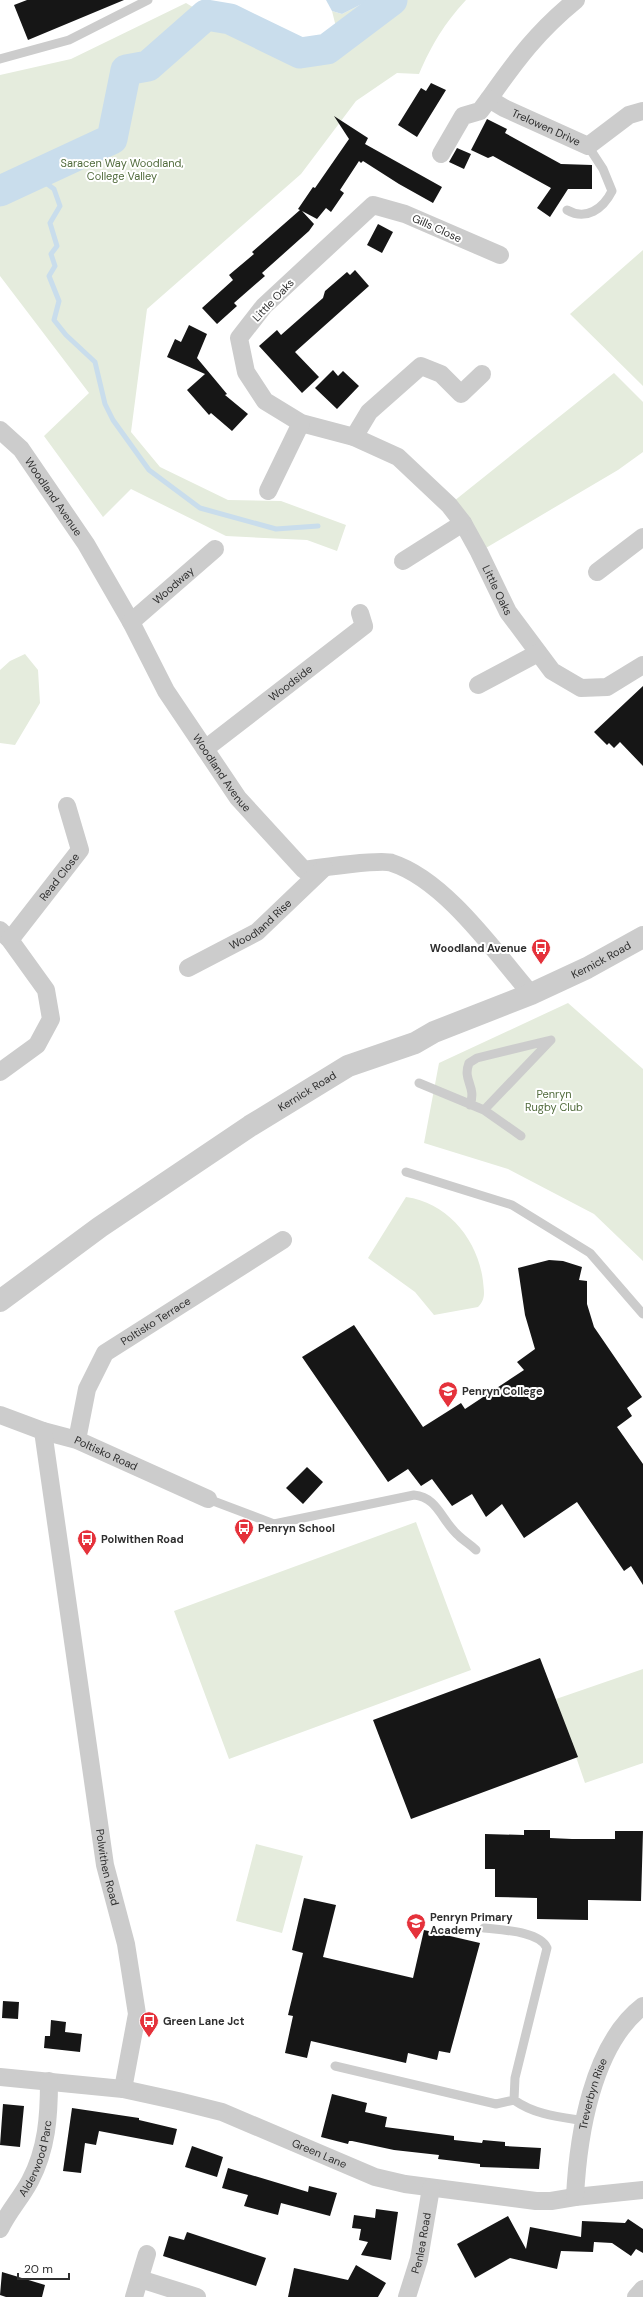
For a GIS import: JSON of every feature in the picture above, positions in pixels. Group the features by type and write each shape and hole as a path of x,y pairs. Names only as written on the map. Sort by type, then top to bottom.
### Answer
{"street":[{"path":"441,154 463,116 480,110 525,48 549,22 576,0"},
{"name":"Trelowen Drive","path":"489,99 504,108 588,146 629,115 643,111"},
{"name":"Gills Close","path":"373,205 405,214 500,255"},
{"name":"Little Oaks","path":"373,205 264,306 239,338 246,372 265,401 301,422 354,436 398,457 449,505 463,523 480,552 508,612 552,671 581,688 607,687 643,664"},
{"path":"354,436 369,412 421,366 441,374 461,394 482,374"},
{"path":"268,491 301,422"},
{"name":"Woodland Avenue","path":"0,430 21,448 86,544 131,622 166,691 238,798 304,870 391,862 432,884 472,924 531,994"},
{"path":"403,561 463,523"},
{"path":"597,572 643,536"},
{"name":"Woodway","path":"131,622 216,549"},
{"name":"Woodside","path":"205,749 364,626 360,613"},
{"path":"478,685 538,653"},
{"name":"Read Close","path":"5,935 80,850 67,806"},
{"name":"Woodland Rise","path":"188,968 257,932 324,868"},
{"path":"0,1072 37,1045 51,1019 46,990 5,935"},
{"name":"Kernick Road","path":"0,1301 126,1209 250,1126 348,1066 403,1047 434,1032 531,994 587,968 643,937"},
{"name":"Poltisko Terrace","path":"77,1440 87,1389 105,1354 283,1240"},
{"name":"Poltisko Road","path":"0,1415 43,1431 77,1440 208,1499"},
{"name":"Polwithen Road","path":"43,1431 105,1864 126,1944 137,2014 123,2089"},
{"name":"Treverbyn Rise","path":"575,2197 585,2121 600,2063 613,2039 643,2006"},
{"name":"Green Lane","path":"0,2077 123,2089 222,2112 375,2177 431,2188 536,2201 551,2201 643,2190"},
{"name":"Alderwood Parc","path":"0,2228 30,2182 41,2155 49,2119 49,2081"},
{"name":"Penlea Road","path":"407,2297 419,2259 431,2188"},
{"path":"134,2297 147,2254"},
{"path":"140,2279 197,2297"},
{"path":"636,2297 643,2289"}],"lane":[{"path":"0,59 69,40 148,0"},
{"path":"567,210 576,215 586,214 601,208 612,191 603,169 588,146"},
{"path":"470,1105 473,1095 466,1070 469,1063 477,1058 551,1040 484,1110"},
{"path":"419,1083 484,1110 521,1136"},
{"path":"406,1172 512,1205 590,1252 643,1314"},
{"path":"208,1499 274,1524 414,1494 422,1495 433,1503 459,1537 468,1541 476,1550"},
{"path":"484,1928 528,1934 539,1939 547,1948 515,2078 514,2100"},
{"path":"335,2066 496,2104 514,2100 538,2113 585,2121"}],"green space":[{"name":"Saracen Way Woodland, College Valley","path":"370,0 466,0 451,17 439,35 419,74 397,73 356,101 301,174 147,309 131,432 160,467 228,500 281,501 346,525 337,551 307,540 226,536 131,489 103,517 44,436 89,393 0,276 0,75 71,59 186,3 206,15 230,19 300,53 327,49 337,31 332,11 342,14"},
{"path":"643,250 643,386 570,314"},
{"path":"614,373 643,402 643,452 618,470 479,552 449,505"},
{"path":"25,654 38,670 40,703 15,745 0,743 0,670 10,661"},
{"name":"Penryn Rugby Club","path":"568,1003 643,1069 643,1261 594,1214 508,1169 424,1143 439,1063"},
{"path":"406,1197 435,1207 448,1215 468,1238 475,1251 483,1281 483,1298 478,1307 434,1315 415,1292 368,1258"},
{"path":"416,1522 471,1670 229,1759 174,1611"},
{"path":"643,1669 643,1763 585,1783 556,1699"},
{"path":"256,1844 303,1856 282,1933 236,1921"}],"water":[{"path":"326,0 370,0 342,14 332,11"}],"building":[{"path":"27,0 124,0 28,40 14,5"},
{"path":"431,83 446,90 417,137 398,125 421,88 426,91"},
{"path":"334,116 368,138 365,144 442,187 433,203 399,184 363,161 361,163 359,161 340,190 344,193 331,212 326,208 317,219 302,211 314,224 309,231 262,273 265,276 234,303 237,306 217,324 202,308 233,280 229,275 254,254 252,252 300,210 298,209 313,187 315,188 349,139"},
{"path":"487,119 507,129 505,133 561,164 592,165 592,189 568,189 550,217 537,208 551,188 493,156 488,158 471,150"},
{"path":"457,148 471,154 464,169 449,162"},
{"path":"378,224 393,232 382,253 367,245"},
{"path":"355,270 369,286 295,352 319,377 302,393 259,346 277,330 281,335 323,298 325,291 347,272 350,275"},
{"path":"189,325 207,334 197,358 227,394 225,395 248,414 232,431 211,413 209,415 187,390 205,374 167,357 175,339 181,342"},
{"path":"333,370 338,376 343,371 359,386 337,409 315,388"},
{"path":"643,686 643,766 620,742 614,748 609,743 607,745 594,732"},
{"path":"549,1260 563,1261 582,1267 579,1280 587,1281 587,1304 594,1327 642,1397 627,1408 632,1416 617,1427 643,1464 643,1585 631,1566 624,1571 577,1502 524,1538 502,1504 486,1517 472,1494 452,1506 432,1479 421,1486 408,1469 388,1482 302,1357 354,1325 423,1427 461,1403 465,1409 524,1370 517,1362 535,1349 525,1315 518,1268"},
{"path":"307,1467 323,1482 303,1504 286,1488"},
{"path":"540,1658 578,1757 411,1819 373,1720"},
{"path":"524,1830 550,1830 550,1838 572,1839 615,1839 615,1831 643,1831 641,1901 588,1900 588,1920 537,1919 537,1898 495,1897 495,1869 485,1869 485,1834 524,1835"},
{"path":"304,1898 336,1905 323,1957 413,1978 424,1930 480,1943 450,2053 439,2051 437,2060 408,2053 406,2063 311,2041 307,2058 285,2053 293,2016 288,2015 303,1953 292,1950"},
{"path":"3,2001 19,2002 18,2019 2,2018"},
{"path":"51,2020 66,2022 65,2032 82,2034 80,2052 44,2048 45,2036 50,2036"},
{"path":"332,2094 367,2103 365,2112 387,2117 385,2127 454,2136 454,2140 482,2143 483,2140 505,2142 505,2146 541,2148 539,2169 480,2167 480,2164 438,2159 439,2155 394,2150 352,2141 349,2141 348,2144 321,2137"},
{"path":"3,2104 24,2106 20,2147 0,2145"},
{"path":"72,2108 139,2118 139,2120 177,2129 173,2145 99,2131 96,2145 85,2143 81,2173 63,2171"},
{"path":"192,2146 223,2157 217,2177 185,2167"},
{"path":"228,2168 308,2192 309,2186 337,2193 330,2216 281,2203 278,2215 244,2206 248,2195 222,2188"},
{"path":"376,2209 398,2212 391,2260 361,2255 368,2242 359,2240 361,2229 352,2228 354,2215 375,2218"},
{"path":"508,2216 526,2249 530,2227 581,2237 582,2221 625,2223 628,2219 643,2229 643,2253 636,2249 631,2256 612,2243 594,2242 593,2252 561,2251 557,2269 510,2258 475,2278 457,2244"},
{"path":"187,2232 266,2258 256,2286 163,2256 169,2236 184,2240"},
{"path":"356,2265 386,2283 378,2297 288,2297 294,2268 348,2280"},
{"path":"2,2272 45,2285 42,2297 6,2297 0,2295"}],"waterway":[{"path":"0,191 112,139 126,70 148,66 206,15 230,19 300,53 327,49 392,0"},
{"path":"35,175 54,189 60,206 50,223 57,246 51,254 55,266 49,276 59,301 54,320 66,335 95,362 105,404 113,420 149,470 200,508 276,529 318,526"}],"place":[{"name":"Woodland Avenue","path":"541,965"},
{"name":"Penryn College","path":"448,1408"},
{"name":"Penryn School","path":"244,1545"},
{"name":"Polwithen Road","path":"87,1556"},
{"name":"Penryn Primary Academy","path":"416,1940"},
{"name":"Green Lane Jct","path":"149,2038"}]}
